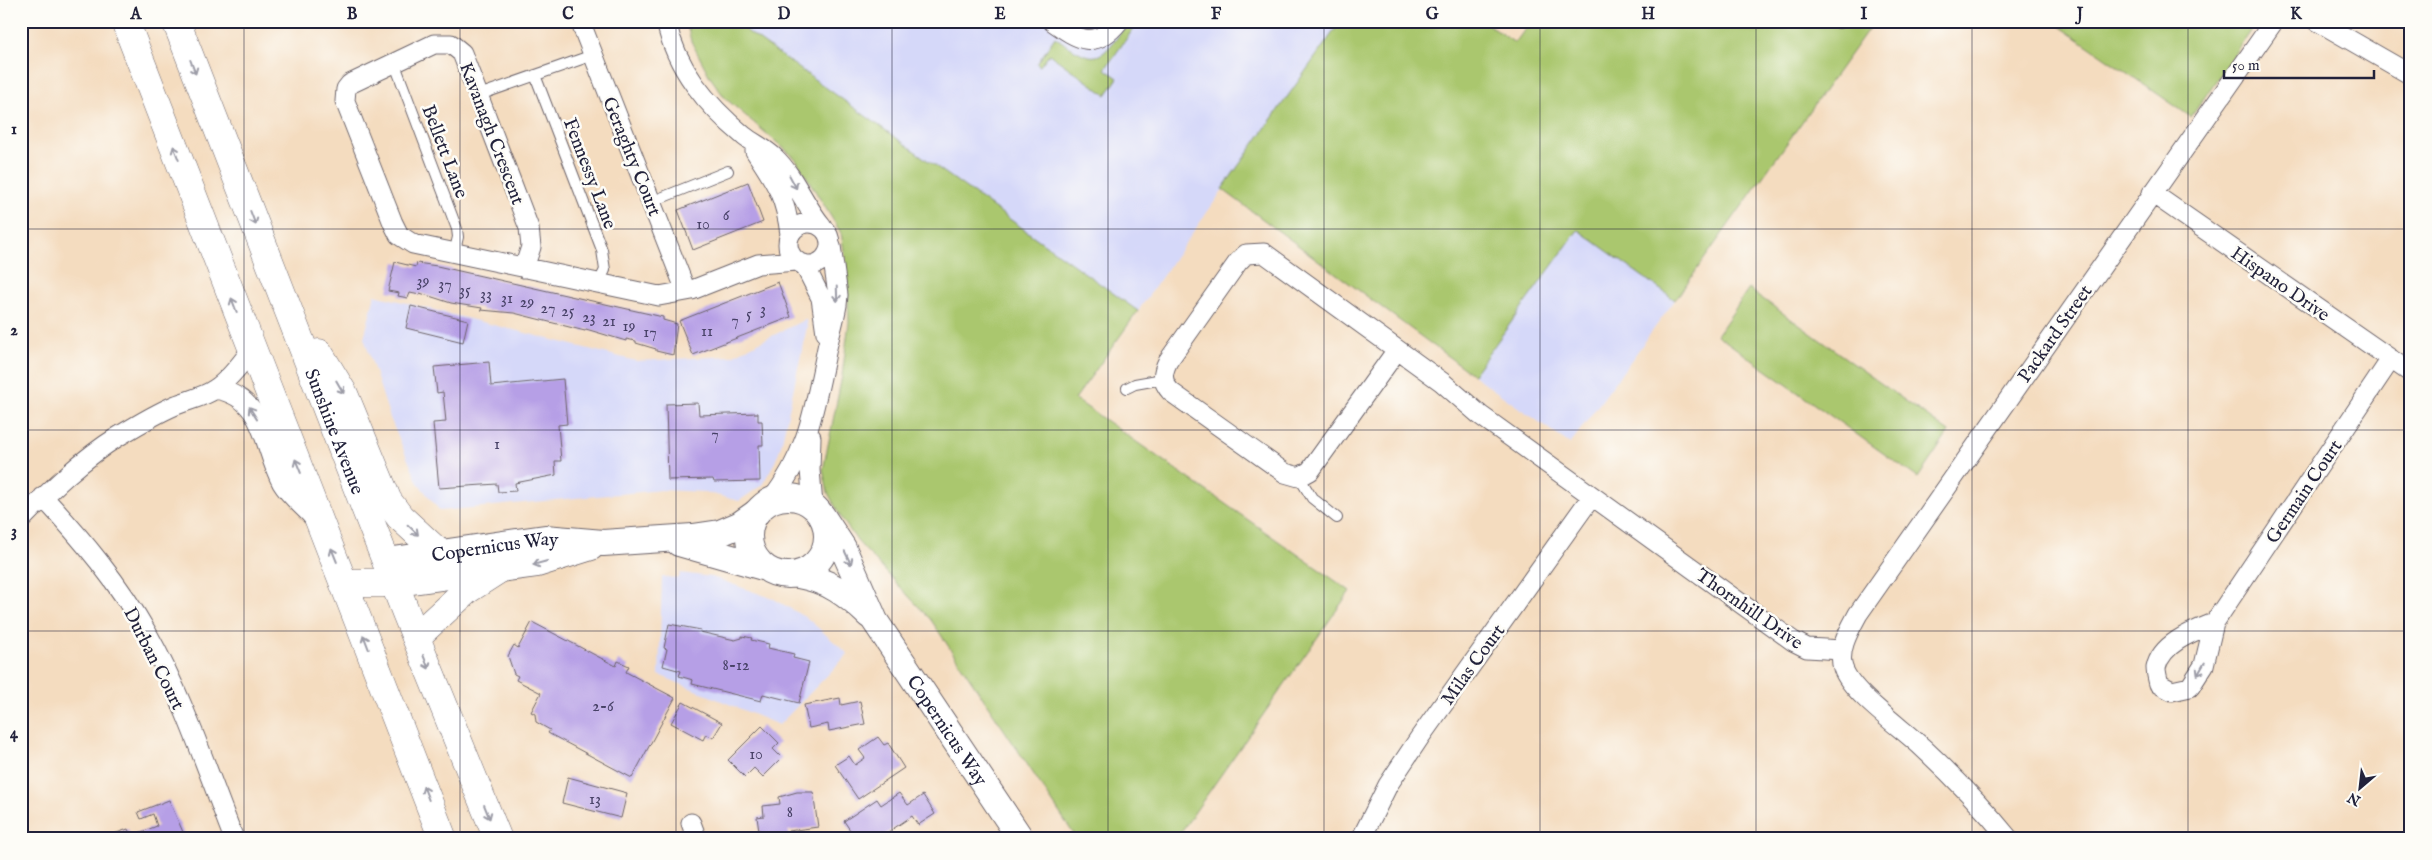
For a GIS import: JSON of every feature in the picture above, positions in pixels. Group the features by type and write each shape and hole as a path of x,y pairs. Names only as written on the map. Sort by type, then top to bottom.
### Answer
{"main road":[{"name":"Sunshine Avenue","path":"176,21 416,637 498,839"},
{"path":"127,25 251,350 345,583 443,839"},
{"path":"279,285 344,394 388,501 400,517 439,552"},
{"path":"345,583 366,570 391,572"},
{"path":"416,637 467,590 498,570"}],"street":[{"name":"Geraghty Court","path":"580,21 686,291"},
{"path":"666,21 672,42 690,80 716,112 746,138 763,148 780,164 827,232 831,246 838,295 811,425 810,470 818,511 828,534 825,552 814,567 798,575 786,576 774,573 763,567 755,558 750,547 748,535 764,507 797,460 811,425"},
{"path":"1052,21 1079,38 1090,41 1104,36 1119,21"},
{"name":"Packard Street","path":"1842,650 1858,614 2274,21"},
{"path":"2317,21 2411,75"},
{"name":"Kavanagh Crescent","path":"524,268 531,247 529,228 462,53 451,44 434,44 350,84 346,89 345,101 399,235 413,244 454,254 659,296 686,291 758,264 800,263"},
{"path":"746,138 771,174 784,199 789,236 788,248 800,263 821,298 825,315 826,349"},
{"name":"Hispano Drive","path":"2152,193 2411,373"},
{"path":"789,236 804,222 822,226"},
{"name":"Kavanagh Crescent","path":"758,264 789,236"},
{"path":"800,263 818,263 829,253 831,246"},
{"name":"Thornhill Drive","path":"1163,379 1168,360 1238,262 1246,254 1264,253 1442,382 1480,415 1793,641 1807,648 1842,650"},
{"path":"21,520 43,497 84,461 118,436 174,406 215,389 234,372 251,350"},
{"path":"1163,379 1171,392 1285,473 1299,477 1310,471 1397,350"},
{"name":"Germain Court","path":"2214,623 2391,359"},
{"path":"215,389 234,394 251,408 259,422 283,484 323,528"},
{"name":"Milas Court","path":"1362,839 1388,785 1420,737 1592,496"},
{"name":"Durban Court","path":"43,497 78,536 122,593 146,632 167,672 234,839"},
{"path":"764,507 788,497 797,498 818,511"},
{"name":"Copernicus Way","path":"391,572 439,552 545,538 603,542 669,540 720,532 739,525 764,507"},
{"name":"Copernicus Way","path":"818,511 843,548 875,621 1021,839"},
{"name":"Copernicus Way","path":"669,540 763,567"},
{"name":"Copernicus Way","path":"391,572 498,570 537,564 603,542"},
{"name":"Copernicus Way","path":"798,575 816,578 834,586 854,601 875,621"},
{"path":"1842,650 1842,666 1850,682 1924,749 1977,802 2009,839"}],"lane":[{"path":"479,95 593,55"},
{"name":"Bellett Lane","path":"394,62 457,228 458,237 454,254"},
{"name":"Fennessy Lane","path":"534,75 602,250 605,270 598,284"},
{"path":"651,202 728,170"},
{"path":"1127,388 1135,384 1163,379"},
{"path":"1299,477 1312,498 1337,518"}],"shaded area":[{"path":"733,21 1341,21 1138,311"},
{"path":"1578,230 1675,300 1570,444 1473,375"},
{"path":"375,295 636,361 732,356 806,319 807,327 781,446 775,462 762,485 739,501 705,492 661,490 440,511 418,483 390,418 364,338"},
{"path":"680,573 712,577 774,599 808,619 848,654 779,725 659,675 662,577 679,578"}],"green space":[{"path":"686,21 733,21 1138,311 1075,399 1350,591 1176,839 1077,839 931,620 858,542 842,519 828,493 823,470 842,376 849,322 846,263 841,233 795,158 725,98 710,77 691,41"},
{"path":"1129,21 1139,21 1105,69 1118,78 1106,95 1049,54 1040,66 1037,64 1055,37 1081,53 1098,56 1111,45"},
{"path":"1341,21 1483,21 1515,43 1531,21 1874,21 1675,300 1578,230 1473,375 1222,189"},
{"path":"2052,21 2257,21 2191,117"},
{"path":"1749,289 1949,432 1918,478 1717,335"}],"building":[{"path":"748,182 763,222 693,250 678,210"},
{"path":"395,262 416,267 417,263 437,266 663,317 663,320 677,324 673,355 656,351 656,349 636,343 636,341 626,339 626,341 586,329 585,331 514,313 481,310 482,308 451,303 420,293 420,295 410,293 408,298 398,296 399,293 388,291"},
{"path":"778,282 791,317 693,355 679,321"},
{"path":"411,306 468,320 463,342 406,328"},
{"path":"489,362 491,386 563,379 567,424 558,425 561,461 555,461 556,475 515,483 516,491 498,492 497,484 439,488 433,423 446,422 443,392 437,393 434,367"},
{"path":"698,403 699,415 758,413 758,421 762,421 763,445 759,445 760,481 668,480 666,404"},
{"path":"532,622 616,666 618,661 629,666 626,672 675,698 632,778 548,733 550,730 536,722 535,714 531,712 541,693 516,680 518,676 514,674 508,656 514,645 518,648"},
{"path":"669,624 701,630 700,632 735,640 742,638 742,636 752,638 751,640 769,644 768,648 794,654 793,658 809,662 799,703 763,694 761,701 692,684 693,680 679,676 681,671 663,666 667,649 664,648"},
{"path":"840,698 841,705 860,701 865,724 829,731 828,724 809,728 804,705"},
{"path":"683,702 722,723 713,738 706,734 703,740 671,723"},
{"path":"762,726 779,743 773,749 782,758 763,777 754,768 745,777 728,760"},
{"path":"878,737 884,745 888,743 904,768 858,799 835,765 849,756 855,765 865,758 859,750"},
{"path":"568,777 627,793 621,818 562,803"},
{"path":"797,792 813,792 818,827 788,831 789,839 760,839 757,817 764,816 763,806 780,804 779,797"},
{"path":"899,793 908,805 923,795 935,814 918,825 912,816 878,839 856,839 844,821 877,799 881,805"},
{"path":"169,800 186,839 112,839 111,835 128,829 131,836 157,826 153,814 141,819 138,812"}]}
